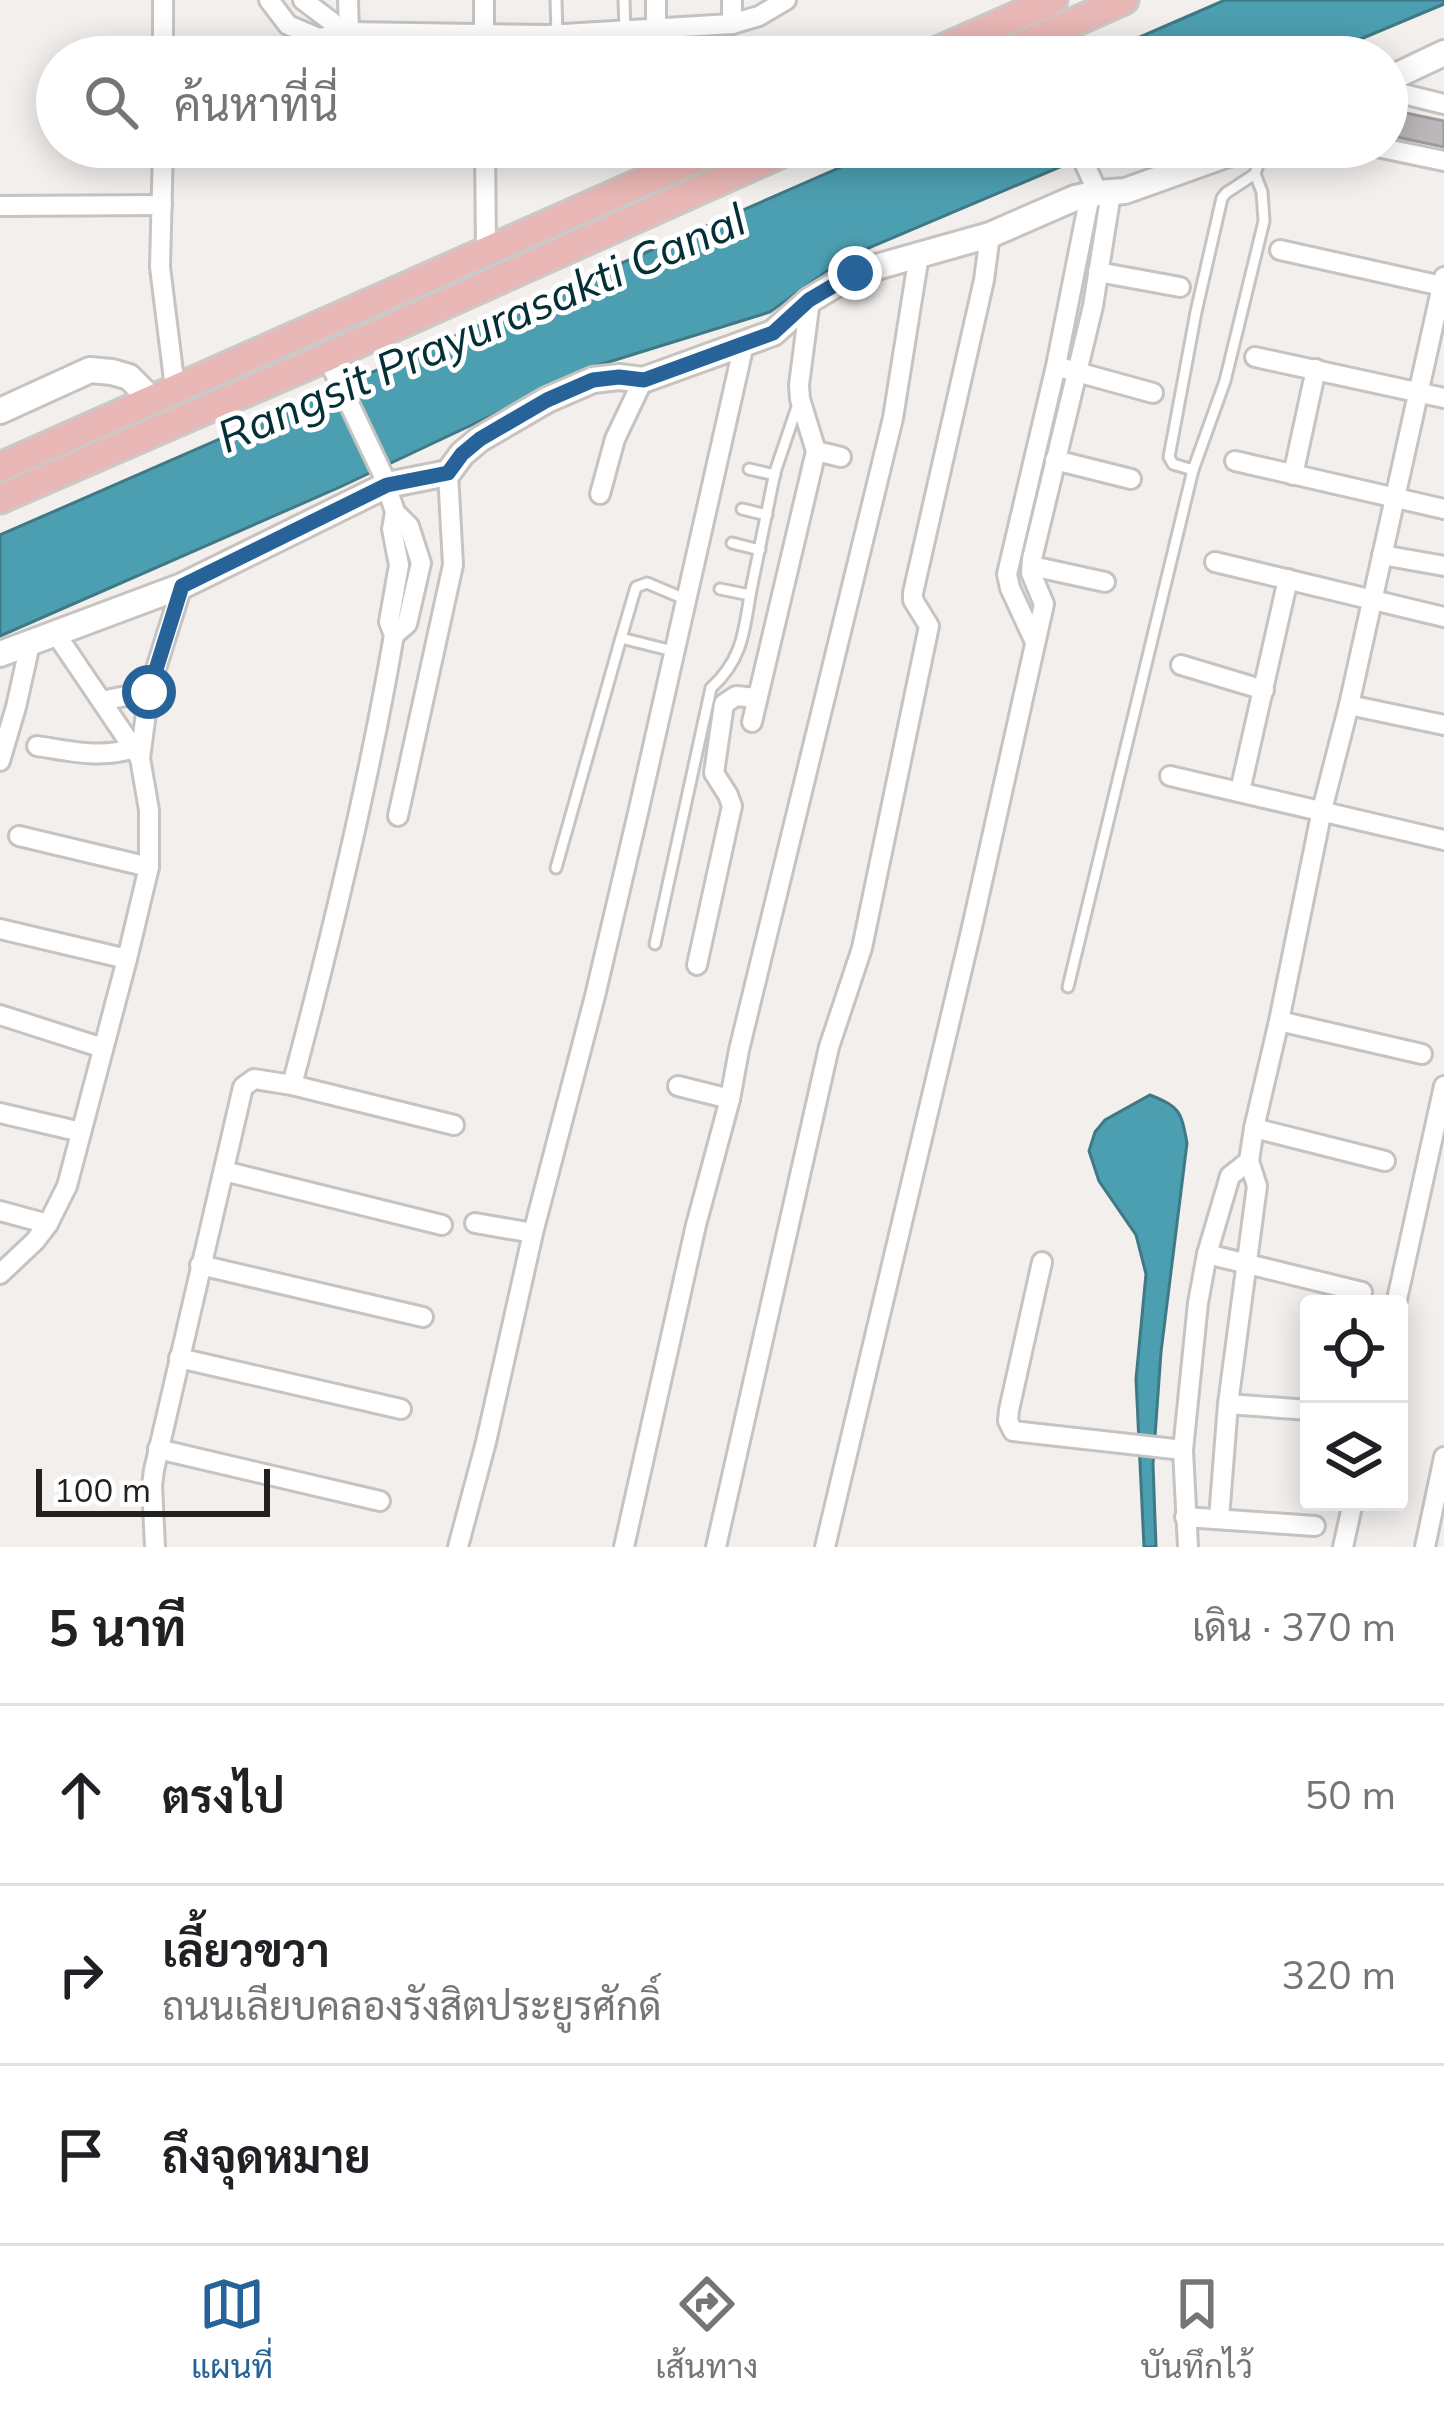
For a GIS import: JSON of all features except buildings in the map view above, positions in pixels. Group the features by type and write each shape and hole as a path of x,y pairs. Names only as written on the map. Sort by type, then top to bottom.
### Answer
{"main road":[{"path":"1061,36 1124,0"},
{"path":"970,36 1047,1"},
{"path":"0,466 674,168"},
{"path":"0,499 331,363 751,168"}],"street":[{"path":"163,0 163,36"},
{"path":"268,0 288,26 314,36"},
{"path":"304,0 345,32"},
{"path":"345,32 348,0"},
{"path":"484,0 494,35"},
{"path":"656,0 656,29"},
{"path":"732,0 732,24"},
{"path":"328,36 345,32 552,35 732,24 759,16 786,0"},
{"path":"1408,70 1444,53"},
{"path":"1408,95 1444,104"},
{"path":"1408,153 1444,161"},
{"path":"0,411 90,370 129,377 163,393 163,168"},
{"path":"485,168 486,251"},
{"path":"825,1547 1043,604 1032,566 1098,272 1100,194 1087,168"},
{"path":"398,816 453,565 448,473 480,439 593,380 644,380 773,333 809,300 855,273 990,235 1182,168"},
{"path":"1035,642 1007,574 1100,194"},
{"path":"0,206 162,206"},
{"path":"716,1547 829,1047 862,948 929,626 913,593 990,235"},
{"path":"1219,1518 1228,1404 1257,1186 1250,1161 1254,1128 1443,281 1280,250"},
{"path":"624,1547 696,1225 893,418 919,255"},
{"path":"1098,272 1180,287"},
{"path":"752,722 816,451 800,399 809,300"},
{"path":"458,1547 600,973 744,344"},
{"path":"1255,357 1444,398"},
{"path":"292,1084 347,872 394,634 407,624 421,563 410,526 395,512 331,363"},
{"path":"1056,366 1153,393"},
{"path":"1293,475 1316,369"},
{"path":"600,494 615,439 644,380"},
{"path":"816,451 841,457"},
{"path":"1054,460 1131,479"},
{"path":"1235,461 1444,509"},
{"path":"0,654 182,586 385,480 448,473"},
{"path":"1382,555 1444,566"},
{"path":"1215,562 1444,616"},
{"path":"1032,566 1105,582"},
{"path":"1240,791 1288,579"},
{"path":"137,753 149,692 182,586"},
{"path":"0,1274 48,1224 67,1186 149,867 149,809 137,753 56,634"},
{"path":"0,761 30,644"},
{"path":"1181,665 1264,690"},
{"path":"102,701 149,692"},
{"path":"697,965 732,806 714,773 724,704 736,696 756,698"},
{"path":"1349,705 1444,724"},
{"path":"37,746 95,755 137,753"},
{"path":"1170,776 1444,840"},
{"path":"19,836 149,867"},
{"path":"0,929 127,959"},
{"path":"0,1016 103,1048"},
{"path":"1279,1021 1422,1054"},
{"path":"155,1547 152,1485 158,1449 243,1087 254,1079 292,1084 454,1125"},
{"path":"678,1086 730,1099"},
{"path":"1398,1295 1444,1086"},
{"path":"0,1112 81,1132"},
{"path":"1254,1128 1385,1161"},
{"path":"1188,1547 1185,1491 1173,1449 1207,1254 1230,1176 1250,1161"},
{"path":"224,1171 442,1225"},
{"path":"0,1211 48,1224"},
{"path":"475,1222 533,1233"},
{"path":"1207,1254 1362,1292"},
{"path":"1042,1262 1009,1410 1010,1427 1018,1433 1173,1449"},
{"path":"200,1265 423,1317"},
{"path":"179,1358 400,1409"},
{"path":"1228,1404 1300,1409"},
{"path":"158,1449 380,1501"},
{"path":"1425,1547 1444,1457"},
{"path":"1343,1547 1351,1511"},
{"path":"1185,1517 1315,1526"}],"lane":[{"path":"552,35 556,0"},
{"path":"624,0 625,31"},
{"path":"1193,470 1174,464 1169,457 1196,312 1222,198 1257,168"},
{"path":"1068,987 1193,470 1226,381 1264,221 1255,174"},
{"path":"655,944 711,688 729,671 743,639 775,475 800,399"},
{"path":"749,469 775,475"},
{"path":"742,508 766,515"},
{"path":"732,543 760,550"},
{"path":"556,868 636,587 647,583 685,599"},
{"path":"720,589 750,596"},
{"path":"621,638 673,651"}],"water":[{"path":"1225,0 1444,0 1444,4 1368,36 1142,36"},
{"name":"Rangsit Prayurasakti Canal","path":"839,168 1057,168 845,258 770,312 599,365 340,487 0,636 0,535"},
{"path":"1150,1095 1177,1112 1187,1143 1161,1352 1153,1464 1156,1547 1144,1547 1136,1379 1146,1274 1136,1235 1099,1181 1089,1151 1105,1120"}],"route":[{"path":"149,692 182,586 387,485 448,473 480,439 593,380 644,380 773,333 809,300 855,273"}]}
